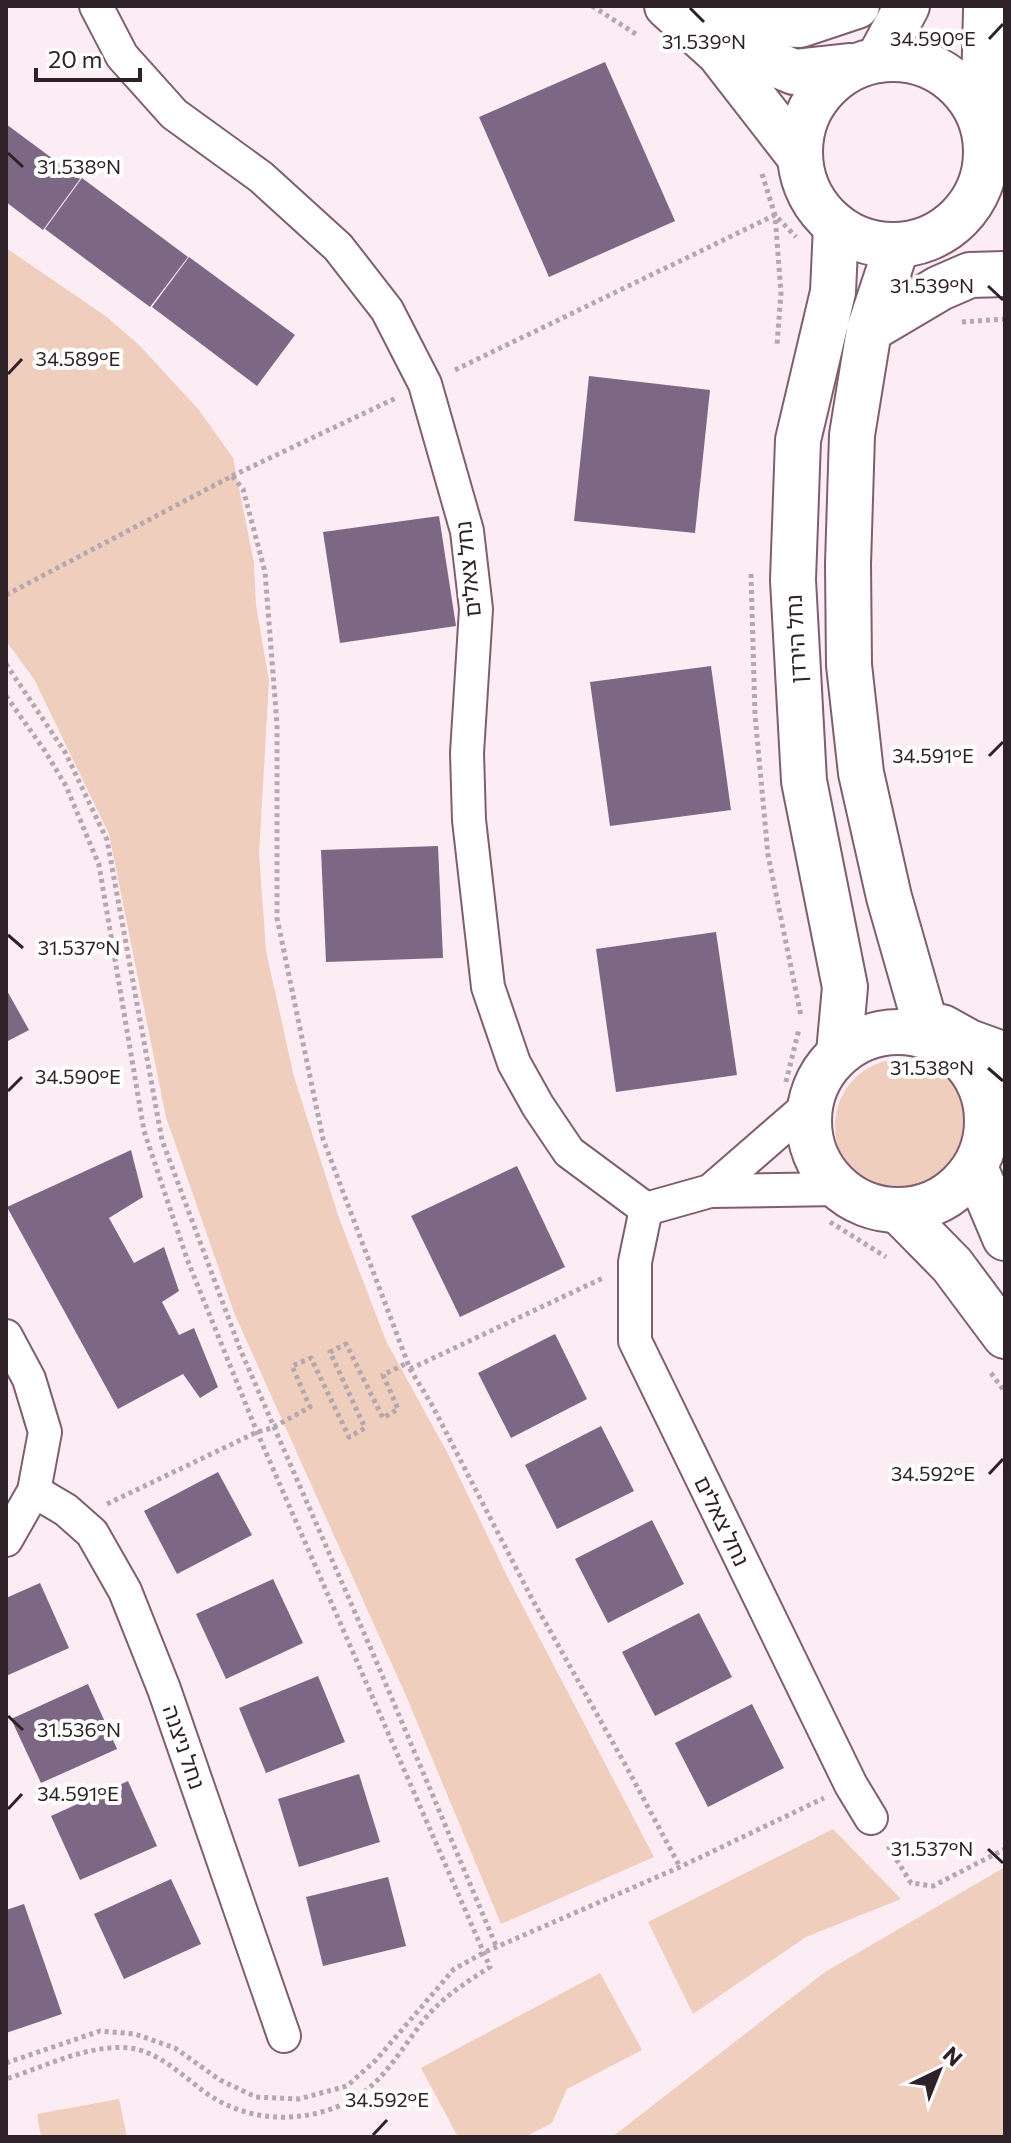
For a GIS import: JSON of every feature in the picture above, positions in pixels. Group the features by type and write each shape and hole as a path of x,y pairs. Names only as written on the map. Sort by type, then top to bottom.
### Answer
{"main road":[{"path":"669,6 751,54 794,72 864,63 917,62 935,68 952,79 968,97 980,119 992,199 964,213 946,230 922,241 897,246 875,244 854,237 836,226 818,207 805,184 799,156 803,128 814,101 824,88 864,63 907,6"},
{"path":"669,6 719,53 799,156"},
{"path":"684,6 738,23 800,25 857,6"},
{"path":"952,79 988,8"},
{"path":"988,8 984,91 1005,149"},
{"name":"נחל הירדן","path":"836,226 833,292 798,440 793,580 804,781 845,987 839,1053"},
{"path":"897,246 869,330 852,435 849,665 861,773 889,897 925,1026 968,1065 997,1072 986,1106 984,1148 994,1190 956,1190 929,1206 899,1211 867,1205 839,1189 819,1166 809,1136 809,1105 819,1076 839,1053 859,1039 882,1032 905,1032 925,1026"},
{"path":"869,330 940,288 970,275 1005,274"},
{"path":"899,1211 952,1265 1005,1336"}],"street":[{"name":"נחל צאלים","path":"96,6 122,56 174,114 261,177 338,247 387,310 425,384 467,531 476,609 467,753 469,820 488,987 514,1063 569,1152 646,1209 635,1262 635,1341 851,1785 871,1818"},
{"path":"710,1191 809,1105"},
{"path":"646,1209 710,1191 839,1189"},
{"path":"6,1336 29,1379 45,1432 34,1491 6,1540"},
{"name":"נחל ניצנה","path":"34,1491 66,1510 92,1533 125,1591 170,1704 284,2036"}],"path":[{"path":"6,595 232,476 775,215"},
{"path":"232,476 243,489 265,572 277,724 277,918 323,1139 407,1363 680,1867"},
{"path":"6,664 65,752 107,840 162,1140 215,1286 272,1428 374,1656 497,1948"},
{"path":"6,696 38,739 66,786 99,865 144,1131 187,1259 257,1432 485,1952"},
{"path":"410,1369 585,1287"},
{"path":"95,1510 257,1432 272,1428 310,1407 292,1366 311,1358 349,1437 365,1428 330,1352 346,1344 383,1418 398,1409 383,1375 407,1363"},
{"path":"6,2063 100,2031 135,2034 175,2048 220,2080 256,2097 299,2099 347,2086 376,2060 454,1969 485,1952 680,1867 851,1785"},
{"path":"871,1818 911,1883 933,1886 1005,1849"}],"shaded area":[{"path":"6,248 107,317 140,346 199,410 233,458 254,563 256,605 269,681 259,854 266,951 294,1077 339,1218 386,1341 448,1454 508,1578 654,1857 501,1924 407,1698 235,1315 166,1117 109,834 34,679 6,641"},
{"path":"902,1059 928,1064 949,1079 964,1100 969,1126 964,1152 949,1173 928,1188 902,1193 876,1188 855,1173 840,1152 835,1126 840,1100 855,1079 876,1064"},
{"path":"833,1829 901,1899 806,1937 693,2014 648,1922"},
{"path":"1005,1867 1005,2137 612,2137 825,1972"},
{"path":"600,1973 642,2050 567,2089 552,2123 525,2137 458,2137 421,2068"},
{"path":"119,2099 127,2137 41,2137 37,2114"}],"building":[{"path":"605,62 675,221 549,277 479,117"},
{"path":"6,124 80,179 43,230 6,202"},
{"path":"82,178 188,257 150,307 45,229"},
{"path":"189,257 295,335 257,386 152,307"},
{"path":"589,376 710,390 695,533 574,521"},
{"path":"439,516 456,626 340,643 323,532"},
{"path":"711,666 731,810 610,826 590,682"},
{"path":"438,846 443,958 326,962 321,850"},
{"path":"716,932 737,1075 616,1092 596,949"},
{"path":"6,989 29,1030 6,1042"},
{"path":"131,1150 143,1197 109,1218 134,1263 164,1247 179,1291 162,1302 179,1335 194,1328 218,1387 200,1398 183,1374 118,1409 7,1207"},
{"path":"517,1166 565,1267 460,1317 411,1216"},
{"path":"555,1334 587,1399 511,1438 478,1373"},
{"path":"601,1426 634,1491 557,1529 525,1465"},
{"path":"218,1472 252,1535 177,1574 144,1511"},
{"path":"652,1520 684,1584 608,1623 575,1559"},
{"path":"273,1579 303,1643 226,1679 196,1614"},
{"path":"40,1583 69,1648 6,1676 6,1598"},
{"path":"699,1613 732,1677 655,1716 622,1652"},
{"path":"318,1676 345,1742 266,1773 239,1708"},
{"path":"88,1684 117,1749 41,1783 11,1719"},
{"path":"752,1704 784,1768 708,1807 675,1743"},
{"path":"359,1774 380,1842 299,1867 278,1799"},
{"path":"128,1781 157,1846 80,1880 51,1816"},
{"path":"388,1877 406,1946 323,1966 306,1897"},
{"path":"171,1879 201,1944 124,1979 94,1914"},
{"path":"24,1904 62,2014 6,2033 6,1910"}]}
